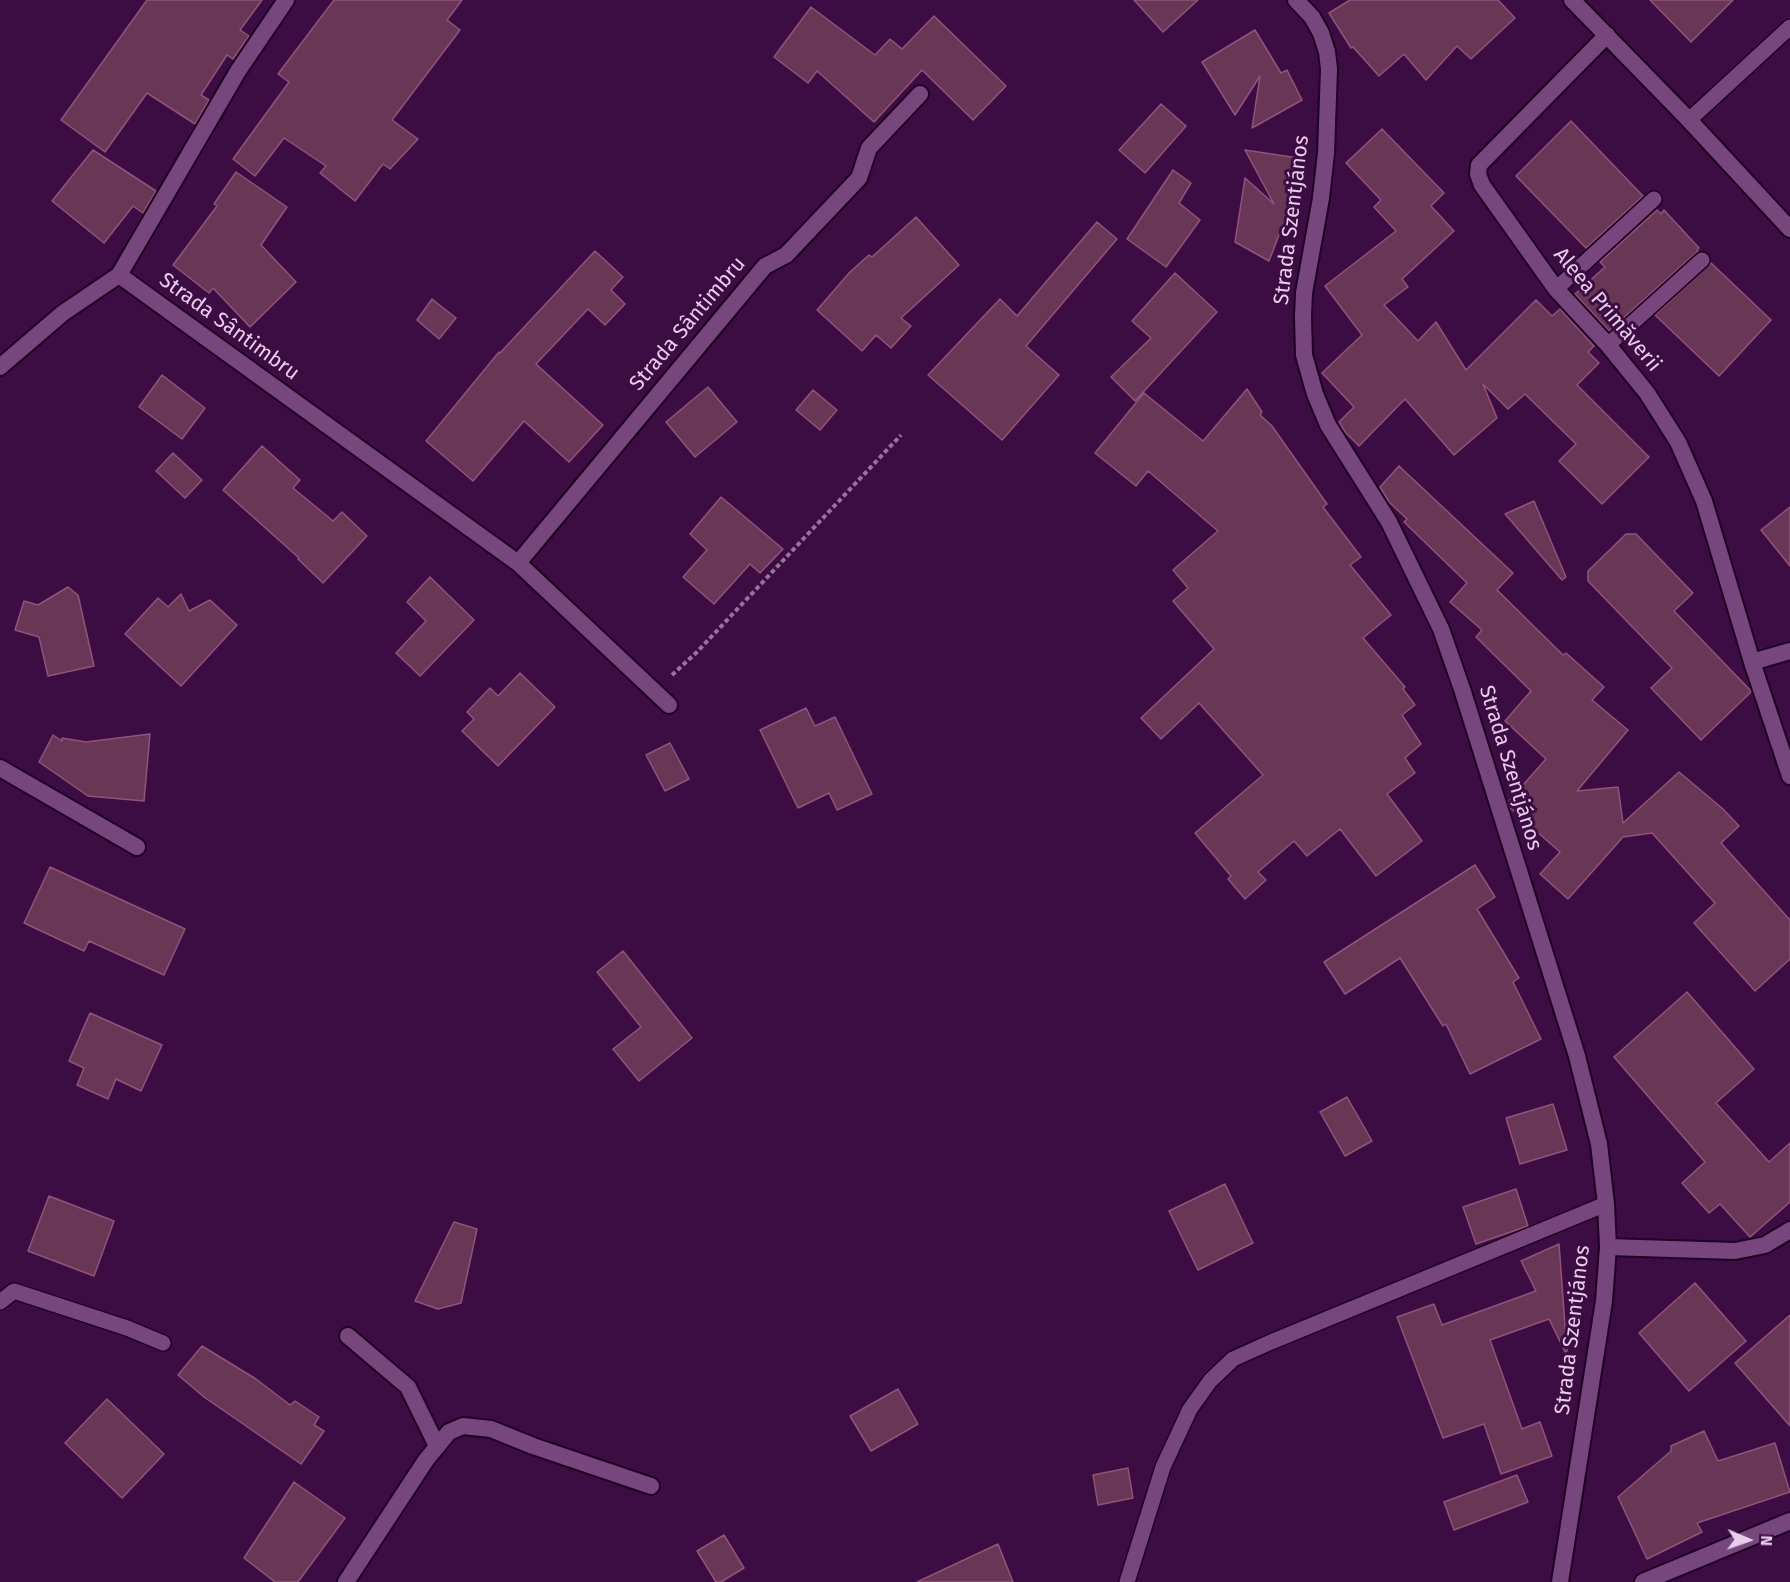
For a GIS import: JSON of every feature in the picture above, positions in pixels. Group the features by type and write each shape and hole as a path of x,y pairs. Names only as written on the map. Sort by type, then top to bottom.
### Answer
{"street":[{"path":"0,367 63,313 119,275 148,221 171,187 238,71 286,0"},
{"name":"Strada Szentjános","path":"1296,0 1312,17 1321,33 1329,69 1323,176 1304,292 1302,316 1304,355 1315,394 1328,425 1389,522 1441,629 1576,1056 1599,1144 1608,1247 1604,1301 1560,1582"},
{"path":"1572,0 1689,120 1790,229"},
{"name":"Aleea Primăverii","path":"1607,35 1479,165 1479,174 1482,185 1556,289 1608,345 1647,393 1678,442 1704,501 1752,662 1790,776"},
{"name":"Strada Sântimbru","path":"518,563 765,266 786,255 859,178 869,148 920,94"},
{"name":"Strada Sântimbru","path":"119,275 518,563 669,705"},
{"path":"1752,662 1790,651"},
{"path":"0,768 137,846"},
{"path":"1608,1247 1735,1251 1765,1245 1789,1234"},
{"path":"348,1336 408,1387 437,1446"},
{"path":"346,1582 437,1446 449,1432 463,1426 491,1429 533,1446 651,1486"},
{"path":"1643,1582 1790,1521"}],"lane":[{"path":"1689,120 1790,27"},
{"path":"1556,289 1654,199"},
{"path":"1608,345 1702,260"},
{"path":"1127,1582 1163,1467 1190,1409 1209,1381 1233,1359 1606,1204"},
{"path":"0,1302 14,1291 127,1328 164,1343"}],"path":[{"path":"655,691 697,652 901,435"}],"building":[{"path":"147,0 262,0 240,30 249,36 233,59 227,55 201,95 209,100 195,124 147,93 105,152 61,120"},
{"path":"334,0 462,0 447,20 460,30 392,120 418,139 390,169 383,164 355,201 320,173 326,166 284,138 255,176 233,159 289,82 278,74"},
{"path":"1134,0 1198,0 1163,32"},
{"path":"1350,0 1498,0 1515,18 1471,59 1457,46 1426,80 1404,54 1379,76 1353,47 1351,48 1329,13"},
{"path":"1650,0 1733,0 1691,42"},
{"path":"811,7 875,55 890,39 902,49 934,16 1006,86 973,120 922,70 874,122 817,71 808,83 774,57"},
{"path":"1255,30 1281,73 1287,70 1302,100 1252,128 1260,76 1235,115 1202,62"},
{"path":"1161,104 1186,126 1145,173 1119,150"},
{"path":"1571,121 1643,196 1586,248 1516,176"},
{"path":"1382,129 1444,193 1431,206 1454,231 1402,279 1408,287 1384,305 1418,341 1436,322 1466,370 1536,300 1552,316 1560,309 1594,346 1588,352 1599,363 1577,385 1649,457 1602,504 1559,461 1576,444 1525,394 1508,409 1483,384 1497,418 1454,455 1405,399 1359,446 1339,422 1354,407 1322,373 1362,335 1325,286 1396,231 1374,207 1381,200 1346,163"},
{"path":"93,150 156,191 143,213 133,206 104,243 52,201"},
{"path":"1245,150 1298,158 1288,229 1284,222 1269,261 1235,242 1245,178 1274,204"},
{"path":"1173,170 1191,183 1179,203 1200,220 1166,267 1127,239"},
{"path":"236,172 287,207 261,245 296,282 250,327 213,288 209,293 173,265 217,206 214,204"},
{"path":"1657,210 1661,214 1664,210 1699,248 1698,251 1609,331 1575,294 1605,267 1600,262"},
{"path":"916,217 959,265 901,318 911,326 891,348 876,335 862,351 817,310 850,272 869,255 872,257"},
{"path":"1097,222 1117,239 1026,346 1059,375 1002,440 928,375 1000,299 1017,316"},
{"path":"595,251 623,277 611,290 625,304 605,325 588,309 536,364 603,425 569,462 524,421 473,481 426,441 499,352"},
{"path":"1711,263 1771,320 1719,376 1655,315"},
{"path":"1175,273 1217,312 1135,401 1111,377 1151,338 1132,321"},
{"path":"432,299 456,318 439,339 417,320"},
{"path":"162,375 205,408 182,439 139,407"},
{"path":"708,387 737,422 695,457 666,422"},
{"path":"1247,389 1262,412 1260,415 1272,426 1327,504 1323,507 1361,557 1350,565 1391,615 1363,638 1405,687 1403,689 1415,705 1402,715 1421,744 1405,758 1415,773 1387,794 1422,841 1376,876 1340,829 1307,856 1294,841 1258,872 1266,880 1245,899 1228,879 1231,876 1195,833 1263,775 1199,703 1161,739 1141,718 1214,649 1173,601 1188,588 1173,570 1218,531 1148,471 1136,486 1095,453 1144,393 1203,441"},
{"path":"813,390 837,410 820,430 796,410"},
{"path":"262,446 300,480 293,488 333,521 342,512 367,536 323,583 299,558 223,490"},
{"path":"173,453 202,480 185,498 156,471"},
{"path":"1399,466 1513,573 1497,590 1563,655 1566,653 1604,687 1592,700 1628,730 1577,791 1618,787 1623,823 1679,772 1723,809 1739,826 1721,843 1790,920 1790,959 1755,991 1694,923 1715,903 1652,833 1623,837 1568,899 1540,874 1560,852 1510,808 1508,802 1546,759 1505,721 1531,691 1476,637 1482,630 1450,602 1467,583 1404,522 1407,519 1389,502 1380,487"},
{"path":"721,497 783,549 760,573 750,564 714,604 683,577 707,550 690,534"},
{"path":"1534,501 1566,577 1562,580 1505,514"},
{"path":"1790,507 1790,566 1761,530"},
{"path":"1626,534 1636,534 1693,593 1674,611 1751,692 1701,740 1651,688 1672,668 1588,581 1588,571"},
{"path":"430,577 474,620 420,676 396,653 426,621 407,602"},
{"path":"68,587 78,595 94,666 48,676 39,637 15,630 24,601 38,605"},
{"path":"181,594 189,611 210,600 237,625 181,686 125,634 158,598 168,607"},
{"path":"520,673 555,707 498,766 462,731 474,719 467,712 490,688 498,696"},
{"path":"806,708 815,726 835,717 872,794 837,810 829,793 798,808 760,730"},
{"path":"150,734 144,801 88,796 39,762 53,735 62,741 62,738 86,742"},
{"path":"670,743 689,779 665,791 646,755"},
{"path":"1475,865 1495,897 1477,909 1519,978 1513,982 1541,1039 1470,1074 1446,1024 1443,1026 1400,958 1345,994 1324,962"},
{"path":"50,867 185,929 164,975 89,941 84,951 24,923"},
{"path":"623,951 692,1038 639,1081 613,1049 641,1027 597,972"},
{"path":"1687,992 1754,1069 1716,1103 1769,1162 1790,1143 1790,1202 1750,1237 1720,1204 1709,1213 1682,1183 1705,1162 1614,1057"},
{"path":"90,1013 162,1045 141,1091 116,1079 108,1099 77,1085 84,1068 69,1061"},
{"path":"1347,1097 1372,1141 1345,1156 1320,1112"},
{"path":"1553,1104 1567,1150 1520,1164 1506,1118"},
{"path":"1225,1184 1253,1243 1198,1270 1169,1211"},
{"path":"1516,1189 1528,1226 1476,1244 1463,1207"},
{"path":"49,1196 114,1221 94,1276 28,1251"},
{"path":"454,1222 477,1229 461,1303 438,1309 415,1301"},
{"path":"1559,1244 1567,1352 1549,1319 1490,1340 1522,1429 1540,1422 1552,1456 1501,1474 1484,1424 1443,1438 1397,1317 1434,1304 1442,1325 1536,1291 1521,1261"},
{"path":"1695,1283 1746,1341 1689,1391 1639,1333"},
{"path":"1790,1315 1790,1426 1735,1363"},
{"path":"202,1346 256,1379 290,1405 295,1401 319,1417 314,1425 324,1431 301,1464 204,1397 178,1375"},
{"path":"898,1389 918,1424 871,1451 850,1416"},
{"path":"107,1399 164,1454 122,1498 65,1443"},
{"path":"1704,1431 1718,1461 1775,1443 1790,1492 1697,1523 1702,1532 1647,1559 1618,1497 1671,1451 1671,1446"},
{"path":"1128,1468 1133,1498 1098,1505 1093,1475"},
{"path":"1517,1475 1528,1502 1454,1530 1444,1502"},
{"path":"294,1482 345,1518 298,1582 275,1582 244,1558"},
{"path":"724,1535 744,1568 721,1582 716,1582 697,1551"},
{"path":"998,1544 1013,1582 917,1582"}]}
